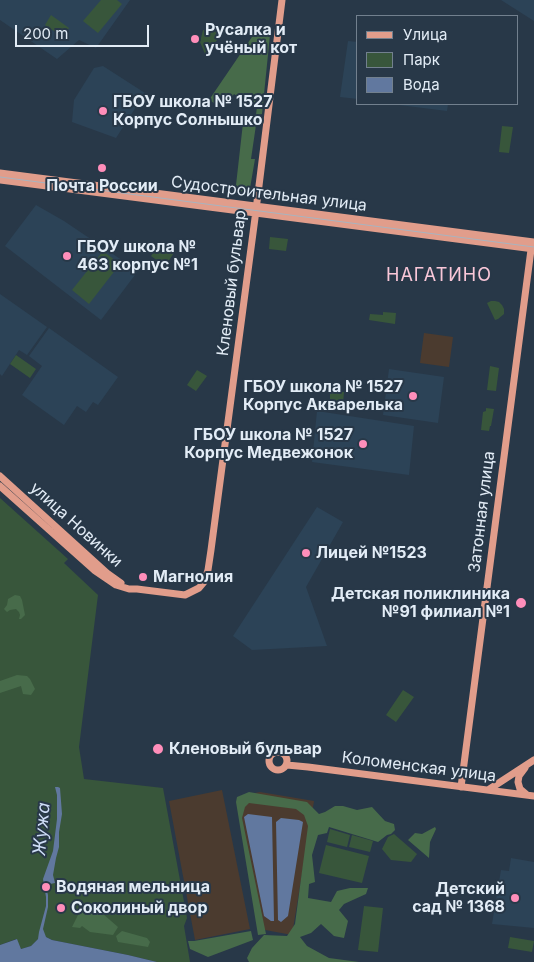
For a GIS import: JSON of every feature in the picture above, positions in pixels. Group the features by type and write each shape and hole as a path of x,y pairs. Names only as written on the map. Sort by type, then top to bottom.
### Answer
{"street":[{"name":"Кленовый бульвар","path":"208,570 282,0"},
{"name":"Судостроительная улица","path":"0,173 533,245"},
{"name":"Судостроительная улица","path":"0,180 256,209"},
{"name":"Затонная улица","path":"461,787 533,245"},
{"name":"улица Новинки","path":"0,476 107,573 123,584 137,589"},
{"name":"улица Новинки","path":"0,486 99,575 121,587 186,595 199,588 206,578 208,570"},
{"name":"Коломенская улица","path":"287,762 300,766 530,795"},
{"path":"488,790 531,762"},
{"path":"530,795 520,789 518,782 519,776 531,762"}],"shaded area":[{"path":"0,0 130,0 96,48 79,40 57,59 0,20"},
{"path":"501,0 534,0 534,21"},
{"path":"348,41 356,42 356,99 340,97"},
{"name":"ГБОУ школа № 1527 Корпус Солнышко","path":"103,66 145,93 116,138 72,122 74,100 94,68"},
{"path":"399,105 448,105 447,111"},
{"name":"ГБОУ школа № 463 корпус №1","path":"36,205 64,221 138,271 101,320 5,246"},
{"path":"0,294 47,327 27,355 19,350 2,376 0,374"},
{"path":"49,328 118,377 98,405 93,402 86,412 77,406 64,425 22,395 42,366 29,356"},
{"path":"424,333 453,337 449,367 420,363"},
{"name":"ГБОУ школа № 1527 Корпус Акварелька","path":"389,369 444,377 438,423 383,415"},
{"name":"ГБОУ школа № 1527 Корпус Медвежонок","path":"317,411 414,426 409,475 312,462"},
{"name":"Лицей №1523","path":"317,507 343,522 306,587 327,646 252,650 233,636"},
{"path":"222,790 250,929 195,940 169,801"},
{"path":"260,792 314,801 292,935 260,929 237,802 250,794"},
{"name":"Детский сад № 1368","path":"511,858 534,862 534,928 492,924 501,870 509,871"}],"green space":[{"path":"101,0 117,0 122,4 98,33 83,21"},
{"path":"51,15 69,28 63,37 45,25"},
{"path":"271,25 262,114 256,115 257,106 247,105 246,102 234,94 224,109 209,100 256,31 249,26"},
{"path":"203,30 224,32 205,54 200,42"},
{"path":"243,123 256,125 251,159 255,159 249,194 245,195 236,185"},
{"path":"502,126 513,127 509,153 499,152"},
{"path":"270,237 288,239 286,251 269,249"},
{"path":"160,243 174,253 165,266 151,256"},
{"path":"103,251 120,264 89,304 72,290"},
{"path":"491,301 499,302 504,309 504,314 495,320 487,303"},
{"path":"383,312 396,313 395,324 369,320 370,314 383,315"},
{"path":"16,355 36,369 30,378 10,364"},
{"path":"490,366 499,368 496,391 487,390"},
{"path":"197,370 207,376 196,391 187,385"},
{"path":"330,391 344,392 343,404 330,403"},
{"path":"486,408 494,409 489,431 481,430 483,412 486,411"},
{"path":"0,498 68,559 64,563 98,595 79,747 84,779 163,788 187,918 184,926 190,962 157,962 52,940 46,937 38,939 31,946 21,949 16,939 0,945"},
{"path":"15,595 20,596 22,600 25,615 21,619 19,619 20,615 16,609 7,612 4,609 8,599"},
{"path":"17,675 27,676 30,679 35,689 31,695 23,694 21,686 0,693 0,681"},
{"path":"403,690 414,697 396,722 386,715"},
{"path":"249,792 307,802 319,814 335,806 357,810 372,807 385,821 394,824 395,830 378,842 329,827 327,833 318,835 312,855 315,882 309,884 308,898 331,902 337,891 350,888 368,888 366,894 344,904 339,910 348,921 344,938 334,936 321,924 311,933 300,937 307,946 329,958 359,962 249,962 247,958 252,948 264,935 287,936 295,924 308,826 304,815 296,809 249,803 245,807 242,818 266,934 258,935 236,802 237,797"},
{"path":"435,827 436,829 430,842 429,858 408,840 415,833 422,834"},
{"path":"330,829 350,835 347,847 327,842"},
{"path":"394,834 417,854 411,862 391,860 382,849 388,837"},
{"path":"352,835 373,841 370,852 349,847"},
{"path":"326,845 369,856 362,883 319,873"},
{"path":"364,906 383,908 378,952 358,950"},
{"path":"84,910 103,914 118,927 113,935 90,932 82,926 80,928 72,927 78,915"},
{"path":"122,931 147,938 150,942 148,947 118,942 116,936"},
{"path":"251,931 253,940 208,957 190,949 188,941 194,941"},
{"path":"510,937 534,941 532,952 508,948"}],"water":[{"path":"55,787 60,788 62,814 59,847 53,875 55,883 50,884 47,891 48,907 43,929 46,937 52,940 157,962 0,962 0,945 17,939 21,949 31,946 38,939 46,906 43,879 53,851 57,819"},
{"path":"248,814 272,817 274,921 264,916 244,817"},
{"path":"281,818 303,822 288,916 281,922 278,920 276,822"}],"tram line":[{"path":"0,177 534,247"}],"place":[{"name":"Русалка и учёный кот","path":"195,39"},
{"name":"ГБОУ школа № 1527 Корпус Солнышко","path":"103,111"},
{"name":"Почта России","path":"102,168"},
{"name":"ГБОУ школа № 463 корпус №1","path":"67,256"},
{"name":"ГБОУ школа № 1527 Корпус Акварелька","path":"413,396"},
{"name":"ГБОУ школа № 1527 Корпус Медвежонок","path":"363,444"},
{"name":"Лицей №1523","path":"306,553"},
{"name":"Магнолия","path":"143,577"},
{"name":"Детская поликлиника №91 филиал №1","path":"521,603"},
{"name":"Кленовый бульвар","path":"158,749"},
{"name":"Водяная мельница","path":"46,887"},
{"name":"Детский сад № 1368","path":"515,898"},
{"name":"Соколиный двор","path":"61,908"}],"district":[{"name":"НАГАТИНО","path":"439,276"}],"water label":[{"name":"Жужа","path":"42,829"}]}
